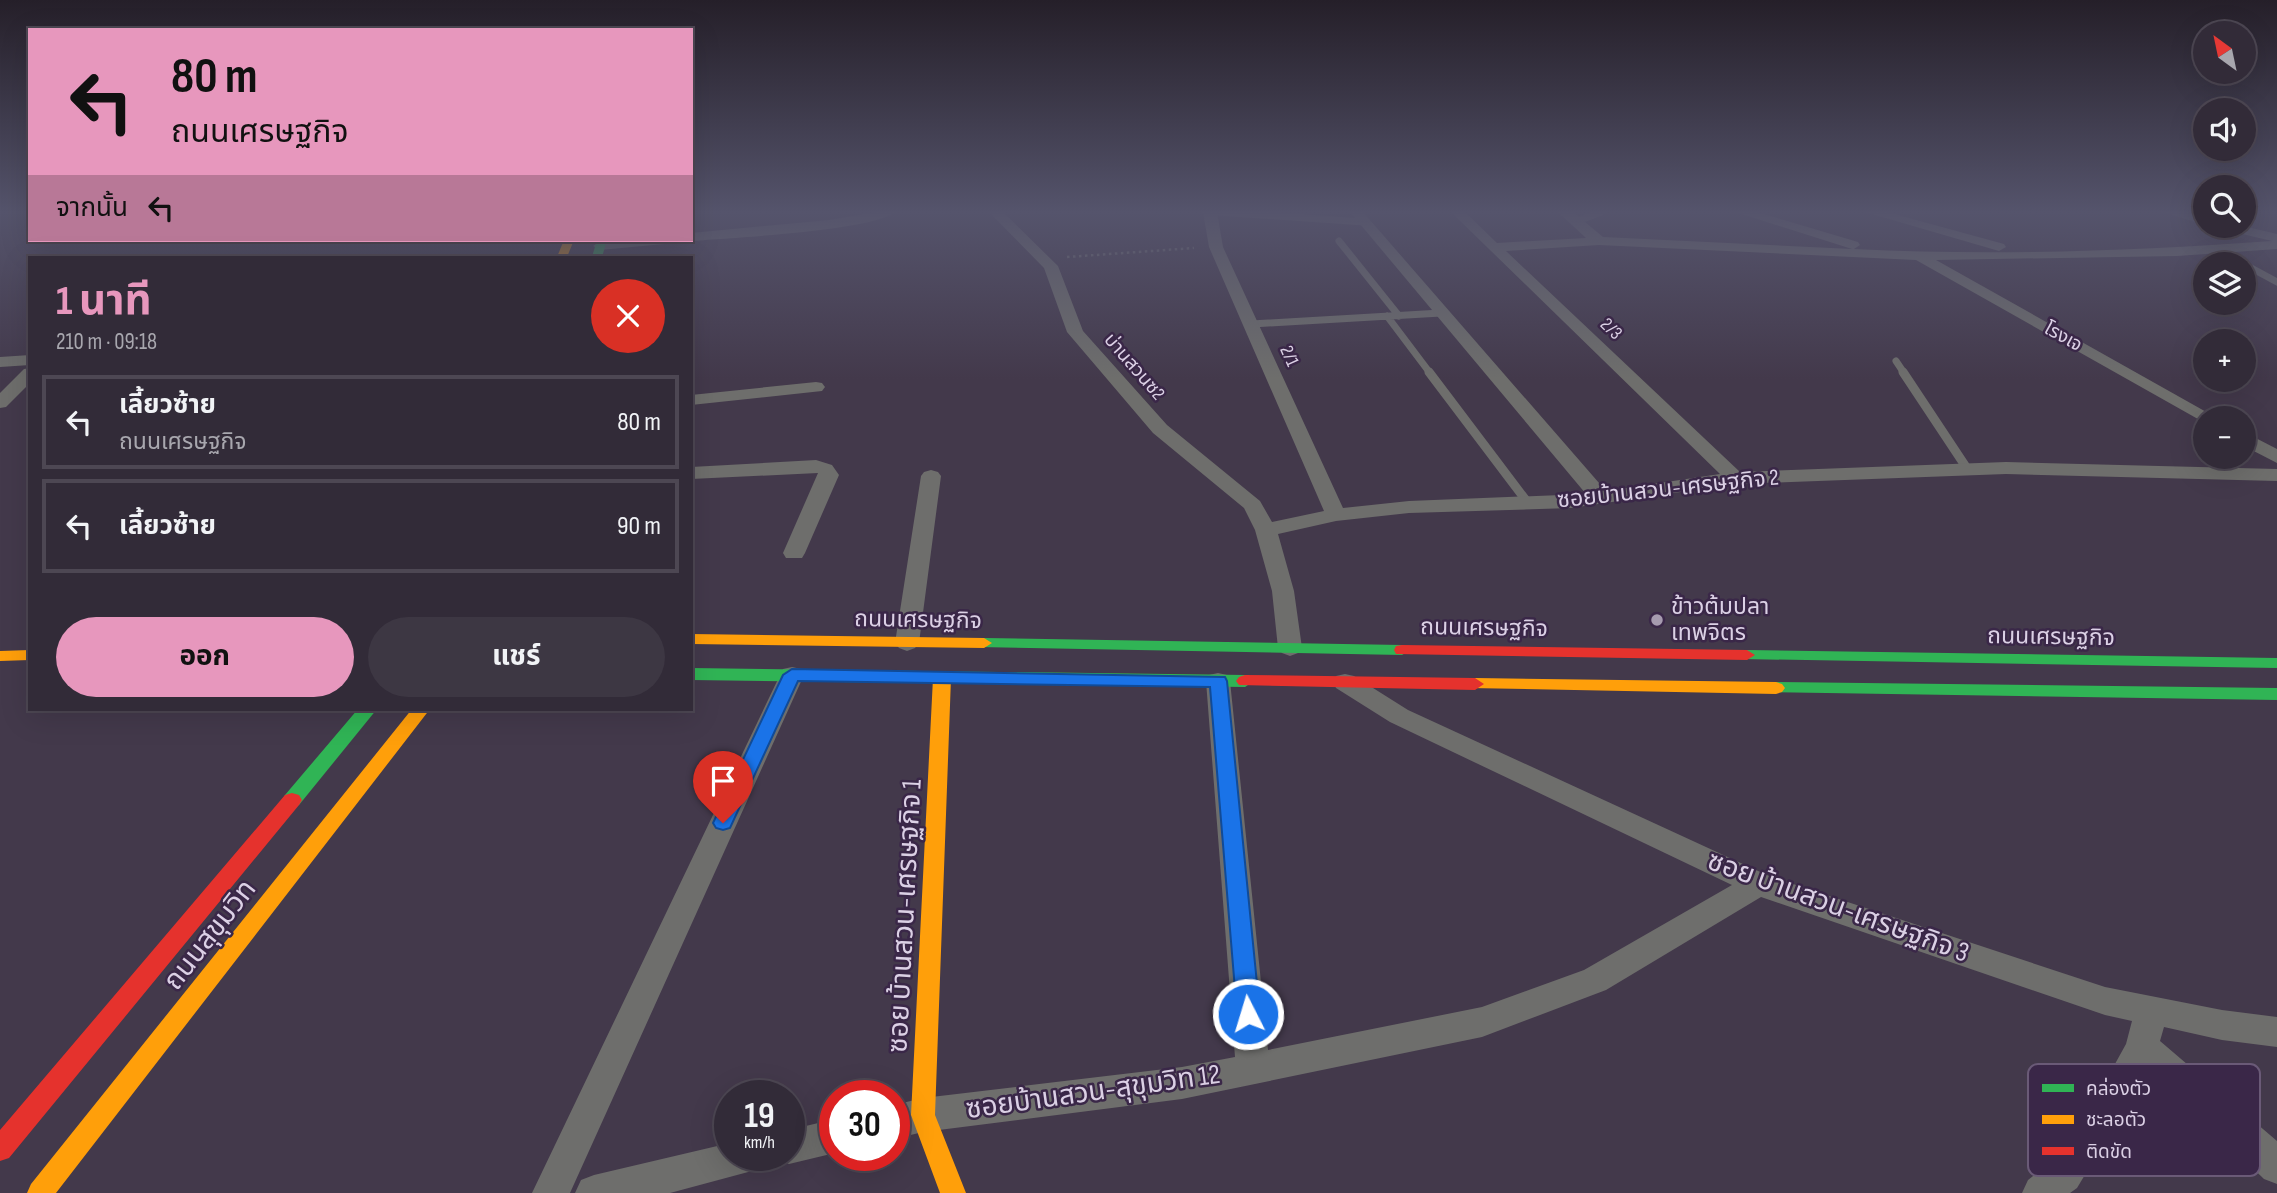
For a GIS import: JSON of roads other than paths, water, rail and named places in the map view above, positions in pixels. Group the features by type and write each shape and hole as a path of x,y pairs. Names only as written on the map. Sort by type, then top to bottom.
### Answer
{"main road":[{"name":"ถนนเศรษฐกิจ","path":"693,639 2277,663"},
{"path":"0,656 28,655"},
{"path":"693,674 2277,694"},
{"name":"ซอย บ้านสวน-เศรษฐกิจ 1","path":"910,1093 942,678"},
{"name":"ถนนสุขุมวิท","path":"0,1149 366,711"},
{"name":"ถนนสุขุมวิท","path":"40,1193 419,711"},
{"name":"ซอย บ้านสวน-เศรษฐกิจ 1","path":"910,1122 953,1193"}],"street":[{"name":"บ่านสวนซ2","path":"1052,268 1075,332 1160,429 1253,505 1266,530"},
{"name":"2/1","path":"1226,268 1336,515"},
{"path":"1403,268 1601,498"},
{"name":"2/3","path":"1516,268 1735,478"},
{"name":"โรงเจ","path":"1939,268 2193,410"},
{"path":"0,362 28,360"},
{"path":"0,403 28,375"},
{"path":"693,400 816,387"},
{"path":"2256,445 2277,457"},
{"path":"693,472 816,466 825,469 829,475 794,553"},
{"name":"ซอยบ้านสวน-เศรษฐกิจ 2","path":"1266,530 1336,515 1409,507 1601,498 1735,478 2006,468 2277,475"},
{"path":"907,643 931,476"},
{"path":"1266,530 1283,590 1290,648"},
{"path":"551,1193 792,675"},
{"path":"1219,681 1253,1069"},
{"name":"ซอย บ้านสวน-เศรษฐกิจ 3","path":"1345,682 1399,716 1758,884 2105,1001 2222,1025 2277,1032"},
{"name":"ซอยบ้านสวน-สุขุมวิท 12","path":"910,1119 1182,1083 1482,1022 1595,980 1758,884"},
{"path":"2133,1064 2142,1047 2151,1011"},
{"path":"2142,1047 2162,1064"},
{"path":"2260,1150 2277,1166"},
{"path":"594,1193 682,1183 714,1171"},
{"path":"2041,1193 2063,1176"}],"lane":[{"path":"1360,268 1399,316"},
{"path":"2251,268 2277,282"},
{"path":"1252,324 1441,313"},
{"path":"1387,316 1528,503"},
{"path":"1896,361 1968,470"}],"place":[{"name":"ข้าวต้มปลา เทพจิตร","path":"1657,620"}]}
